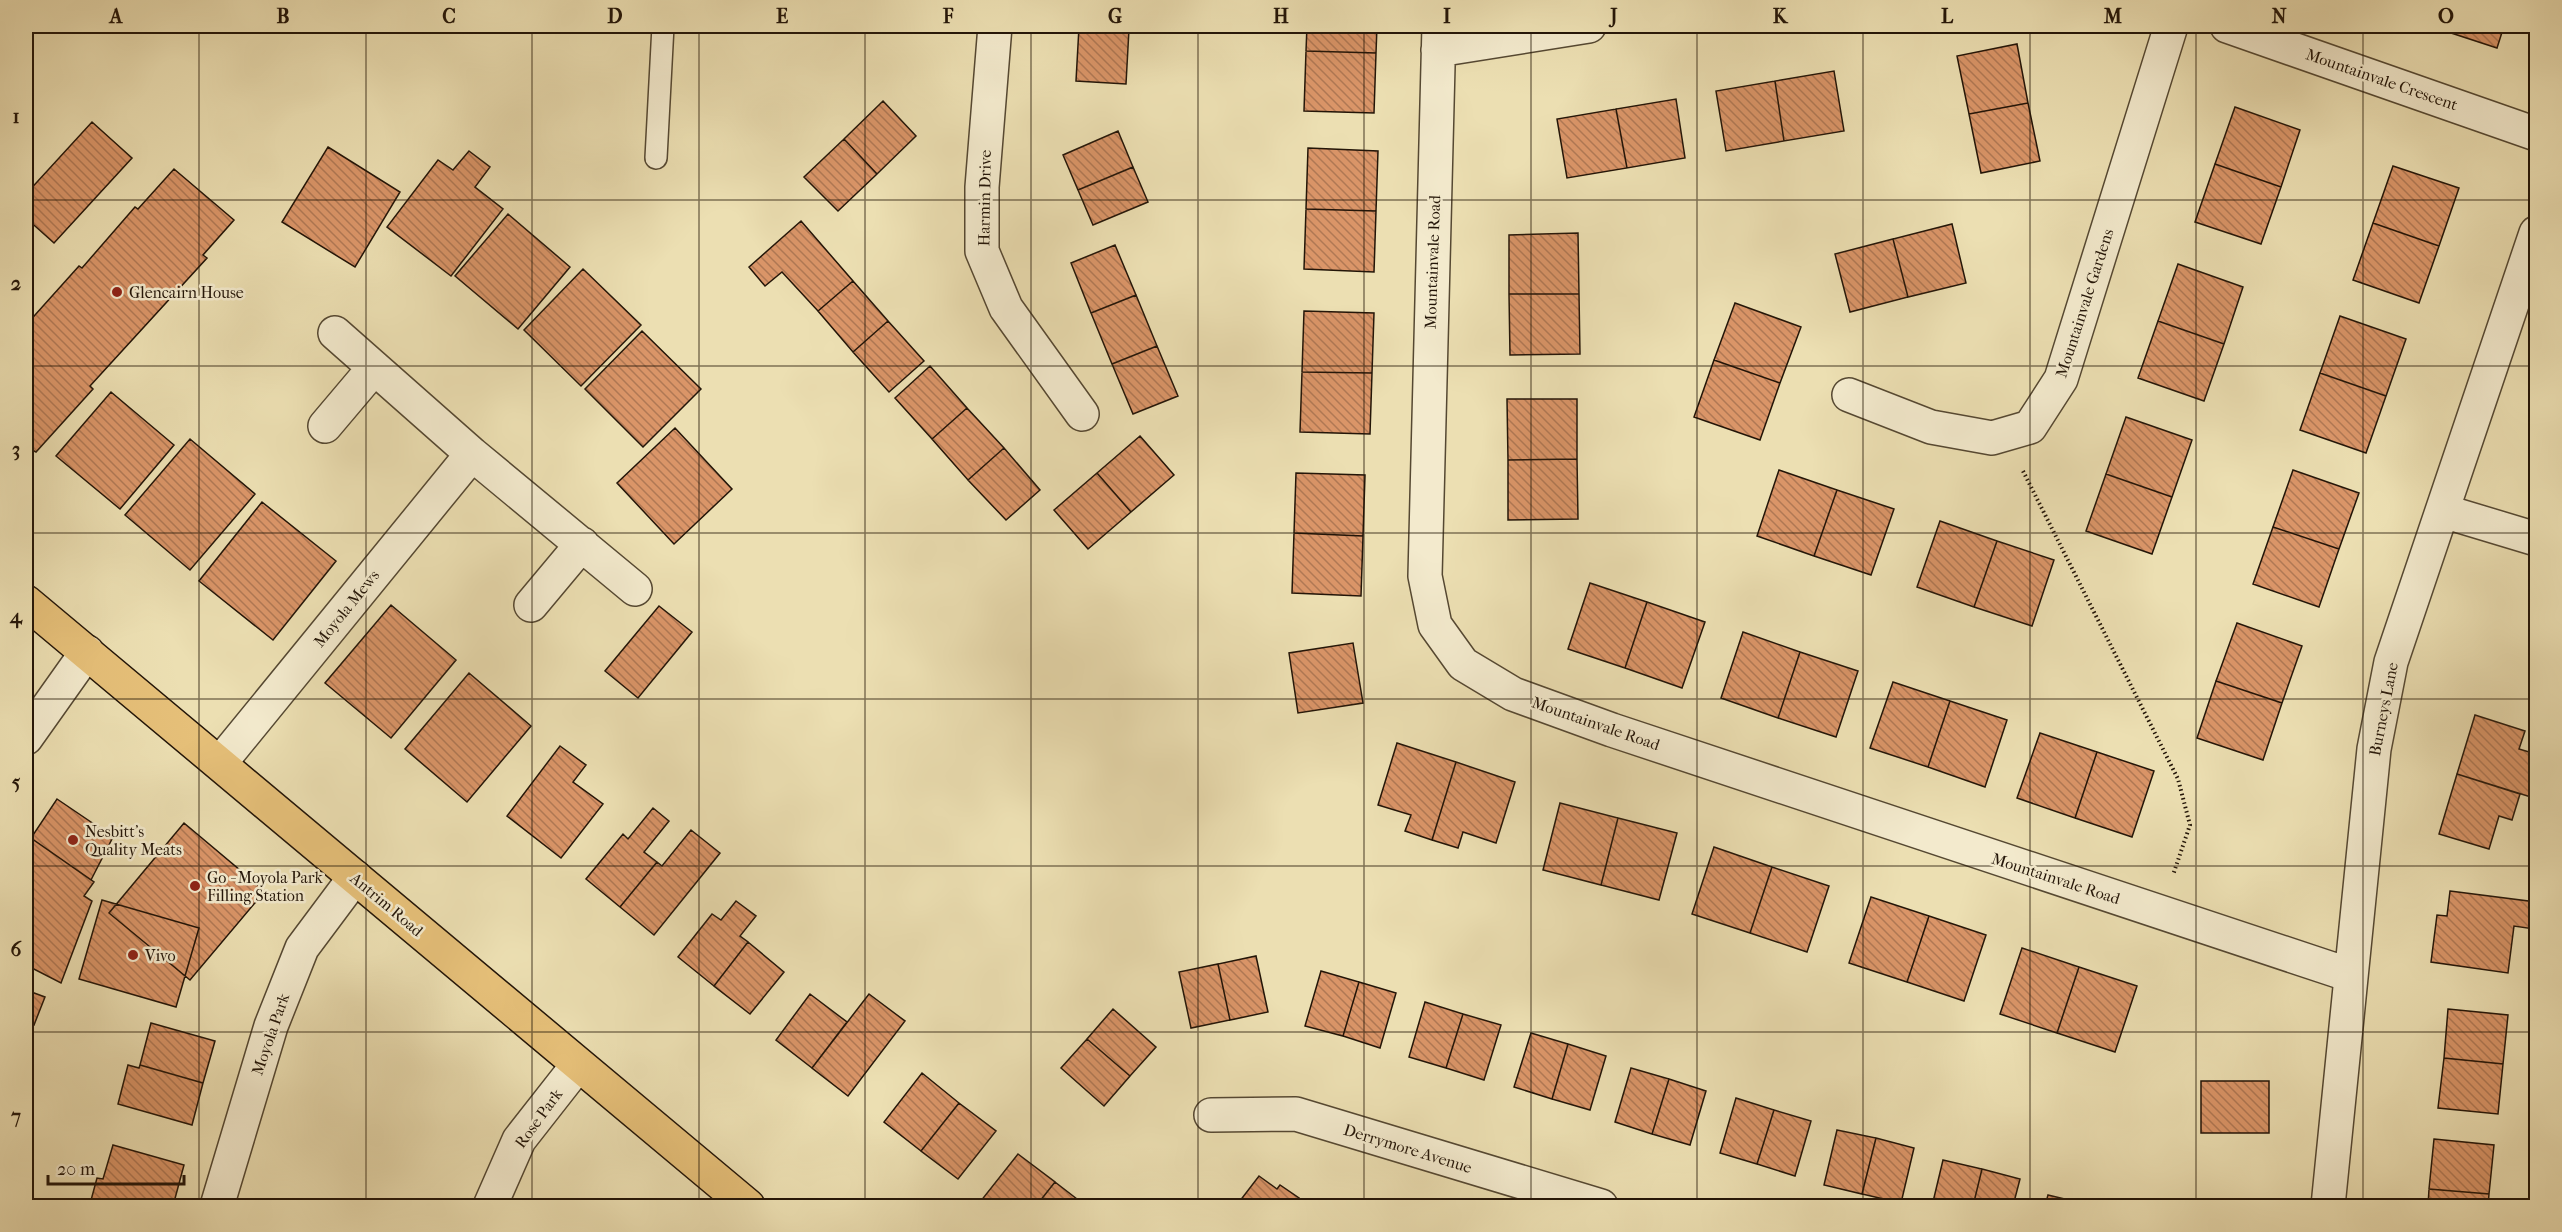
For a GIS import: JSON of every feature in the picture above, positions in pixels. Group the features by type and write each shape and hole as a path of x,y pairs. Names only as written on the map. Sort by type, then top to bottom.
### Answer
{"main road":[{"name":"Antrim Road","path":"26,602 220,763 577,1066 748,1206"}],"street":[{"name":"Harmin Drive","path":"994,26 982,187 982,251 1006,308 1082,414"},
{"path":"1438,38 1589,26"},
{"name":"Mountainvale Gardens","path":"1849,395 1931,427 1992,438 2030,427 2061,379 2171,26"},
{"name":"Mountainvale Crescent","path":"2227,26 2536,134"},
{"name":"Mountainvale Road","path":"1438,38 1425,576 1435,625 1463,664 1513,694 1601,726 2350,975"},
{"name":"Burneys Lane","path":"2328,1206 2374,749 2391,662 2536,233"},
{"path":"335,333 472,454 635,589"},
{"path":"325,426 374,368"},
{"name":"Moyola Mews","path":"220,763 472,454"},
{"path":"2443,511 2536,539"},
{"path":"531,605 582,544"},
{"path":"26,738 87,652"},
{"name":"Moyola Park","path":"217,1206 271,1026 302,948 355,877"},
{"name":"Rose Park","path":"490,1206 519,1140 577,1066"},
{"name":"Derrymore Avenue","path":"1211,1115 1296,1113 1601,1206"}],"lane":[{"path":"656,158 663,26"}],"path":[{"path":"2004,434 2178,778 2190,825 2160,913"}],"building":[{"path":"1079,26 1129,26 1129,29"},
{"path":"1307,26 1377,26 1376,53 1306,51"},
{"path":"2441,26 2504,26 2497,48 2439,29"},
{"path":"1079,27 1129,29 1126,84 1076,81"},
{"path":"2017,44 2028,103 1969,114 1957,56"},
{"path":"1306,51 1376,53 1374,113 1304,111"},
{"path":"1834,71 1844,131 1784,141 1775,81"},
{"path":"1775,81 1784,141 1726,151 1716,91"},
{"path":"1676,99 1685,158 1627,168 1616,109"},
{"path":"883,101 916,136 877,174 844,139"},
{"path":"2028,103 2040,161 1981,173 1969,114"},
{"path":"2235,107 2300,130 2281,187 2215,164"},
{"path":"1616,109 1627,168 1567,178 1557,119"},
{"path":"92,122 132,158 54,243 26,218 26,194"},
{"path":"1118,131 1133,167 1078,190 1063,155"},
{"path":"844,139 877,174 838,211 804,177"},
{"path":"328,147 400,192 355,267 282,222"},
{"path":"1308,148 1378,151 1376,211 1306,209"},
{"path":"469,151 490,167 475,187 503,209 451,276 387,227 438,160 453,170"},
{"path":"2215,164 2281,187 2261,244 2195,222"},
{"path":"2393,166 2459,188 2439,246 2373,223"},
{"path":"1133,167 1148,202 1093,225 1078,190"},
{"name":"Glencairn House","path":"174,169 234,220 203,255 207,258 90,386 93,389 36,452 26,447 26,325 79,266 82,268 135,207 138,209"},
{"path":"1306,209 1376,211 1374,272 1304,269"},
{"path":"508,214 570,267 518,329 455,276"},
{"path":"801,221 853,281 818,311 782,272 765,286 749,267"},
{"path":"2373,223 2439,246 2419,303 2353,280"},
{"path":"1952,224 1966,283 1908,297 1893,239"},
{"path":"1578,233 1579,294 1509,294 1509,235"},
{"path":"1893,239 1908,297 1850,312 1835,254"},
{"path":"1115,245 1136,295 1091,313 1071,263"},
{"path":"2178,264 2243,287 2224,344 2158,321"},
{"path":"583,269 641,325 581,386 524,330"},
{"path":"853,281 888,321 853,352 818,311"},
{"path":"1509,294 1579,294 1580,354 1510,355"},
{"path":"1136,295 1157,346 1112,364 1091,313"},
{"path":"1735,303 1801,327 1780,383 1714,360"},
{"path":"1304,311 1374,313 1372,373 1302,372"},
{"path":"2340,316 2406,339 2386,396 2320,373"},
{"path":"888,321 924,361 889,392 853,352"},
{"path":"2158,321 2224,344 2204,401 2138,378"},
{"path":"642,331 701,389 643,447 585,389"},
{"path":"1157,346 1178,396 1133,414 1112,364"},
{"path":"1714,360 1780,383 1760,440 1694,417"},
{"path":"930,366 967,408 932,439 895,398"},
{"path":"1302,372 1372,373 1370,434 1300,432"},
{"path":"2320,373 2386,396 2366,453 2300,430"},
{"path":"111,392 174,445 120,509 56,456"},
{"path":"1507,399 1577,399 1577,459 1508,460"},
{"path":"967,408 1004,448 968,480 932,439"},
{"path":"2126,417 2192,440 2172,497 2106,474"},
{"path":"675,428 732,489 674,544 617,483"},
{"path":"1140,436 1174,475 1131,512 1097,473"},
{"path":"190,439 255,494 190,570 125,515"},
{"path":"1004,448 1040,490 1006,520 968,480"},
{"path":"1577,459 1578,519 1508,520 1508,460"},
{"path":"1779,470 1837,490 1814,556 1757,536"},
{"path":"2293,470 2359,493 2339,549 2273,527"},
{"path":"1097,473 1131,512 1088,549 1054,510"},
{"path":"1296,473 1365,475 1363,536 1294,533"},
{"path":"2106,474 2172,497 2152,554 2086,531"},
{"path":"1837,490 1894,509 1871,575 1814,556"},
{"path":"262,502 336,561 273,640 199,581"},
{"path":"1940,521 1997,541 1974,607 1917,587"},
{"path":"2273,527 2339,549 2319,607 2253,584"},
{"path":"1294,533 1363,536 1361,596 1292,593"},
{"path":"1997,541 2054,560 2032,626 1974,607"},
{"path":"1590,583 1647,602 1625,668 1568,649"},
{"path":"1647,602 1705,622 1682,688 1625,668"},
{"path":"391,605 456,660 391,738 325,683"},
{"path":"659,606 692,632 638,698 605,671"},
{"path":"2237,623 2302,646 2282,703 2216,681"},
{"path":"1743,632 1800,652 1778,718 1721,698"},
{"path":"1353,643 1363,703 1298,713 1289,653"},
{"path":"1800,652 1858,671 1836,737 1778,718"},
{"path":"469,673 531,726 467,802 405,749"},
{"path":"2216,681 2282,703 2263,760 2197,738"},
{"path":"1893,682 1950,701 1928,767 1870,748"},
{"path":"1950,701 2007,720 1985,787 1928,767"},
{"path":"2475,715 2525,731 2519,749 2536,754 2534,798 2457,774"},
{"path":"2040,733 2097,752 2075,818 2017,798"},
{"path":"1397,743 1456,762 1432,840 1405,831 1411,815 1378,805"},
{"path":"560,746 586,765 573,782 603,804 561,858 507,816"},
{"path":"2097,752 2154,771 2132,837 2075,818"},
{"path":"1456,762 1515,782 1496,843 1463,832 1458,848 1432,840"},
{"path":"2457,774 2520,794 2512,820 2499,816 2489,849 2439,834"},
{"path":"57,799 113,837 91,880 31,838"},
{"path":"1560,803 1618,818 1601,885 1543,870"},
{"path":"653,808 669,821 644,852 657,862 620,907 586,879 623,834 628,839"},
{"path":"1618,818 1677,833 1659,900 1601,885"},
{"path":"184,823 265,891 190,980 109,913"},
{"path":"691,830 720,853 654,935 620,907 657,862 662,866"},
{"path":"31,838 94,882 84,896 92,901 61,983 26,965 26,847"},
{"path":"1714,847 1772,867 1750,933 1692,914"},
{"path":"1772,867 1829,886 1807,952 1750,933"},
{"path":"2450,891 2536,902 2534,929 2514,926 2508,973 2431,962 2437,915 2447,916"},
{"path":"1871,897 1929,916 1907,982 1849,963"},
{"path":"102,900 199,928 176,1007 79,979"},
{"path":"736,901 756,916 740,936 748,942 714,986 678,957 712,914 721,920"},
{"path":"1929,916 1986,935 1964,1001 1907,982"},
{"path":"748,942 784,972 750,1014 714,986"},
{"path":"2022,948 2079,967 2057,1033 2000,1014"},
{"path":"1256,956 1268,1012 1230,1020 1218,964"},
{"path":"1218,964 1230,1020 1191,1028 1179,972"},
{"path":"2079,967 2137,986 2115,1052 2057,1033"},
{"path":"1321,971 1359,982 1343,1036 1305,1026"},
{"path":"1359,982 1396,993 1380,1048 1343,1036"},
{"path":"26,990 45,997 34,1025 26,1022"},
{"path":"810,994 847,1022 812,1068 776,1040"},
{"path":"869,994 905,1021 848,1096 812,1068"},
{"path":"1425,1002 1463,1014 1446,1068 1409,1057"},
{"path":"1113,1009 1156,1047 1130,1076 1087,1039"},
{"path":"2448,1009 2508,1015 2503,1064 2444,1058"},
{"path":"1463,1014 1501,1025 1484,1080 1446,1068"},
{"path":"151,1023 215,1041 203,1083 140,1065"},
{"path":"1531,1033 1568,1044 1552,1099 1514,1087"},
{"path":"1087,1039 1130,1076 1104,1106 1061,1068"},
{"path":"1568,1044 1606,1056 1590,1110 1552,1099"},
{"path":"2444,1058 2503,1064 2498,1114 2438,1108"},
{"path":"128,1065 139,1068 140,1065 203,1083 192,1125 118,1104"},
{"path":"1631,1068 1669,1079 1652,1134 1615,1122"},
{"path":"922,1073 959,1103 921,1151 884,1122"},
{"path":"1669,1079 1706,1091 1690,1145 1652,1134"},
{"path":"2201,1081 2269,1081 2269,1133 2201,1133"},
{"path":"1736,1098 1774,1110 1757,1164 1720,1153"},
{"path":"959,1103 996,1131 958,1179 921,1151"},
{"path":"1774,1110 1811,1121 1795,1176 1757,1164"},
{"path":"1837,1130 1876,1138 1862,1194 1824,1185"},
{"path":"1876,1138 1914,1148 1901,1203 1862,1194"},
{"path":"2434,1139 2494,1145 2489,1194 2429,1189"},
{"path":"113,1145 184,1165 173,1206 90,1204 97,1178 103,1179"},
{"path":"1018,1154 1055,1182 1036,1206 986,1206 980,1202"},
{"path":"1943,1160 1982,1169 1973,1206 1932,1206"},
{"path":"1982,1169 2020,1179 2013,1206 1973,1206"},
{"path":"1259,1176 1277,1189 1280,1185 1299,1198 1295,1204 1298,1206 1236,1206"},
{"path":"1055,1182 1086,1206 1036,1206"},
{"path":"2429,1189 2489,1194 2488,1206 2428,1206"},
{"path":"2048,1195 2086,1204 2086,1206 2045,1206"}],"place":[{"name":"Glencairn House","path":"117,292"},
{"name":"Nesbitt's Quality Meats","path":"73,840"},
{"name":"Go - Moyola Park Filling Station","path":"195,886"},
{"name":"Vivo","path":"133,955"}]}
